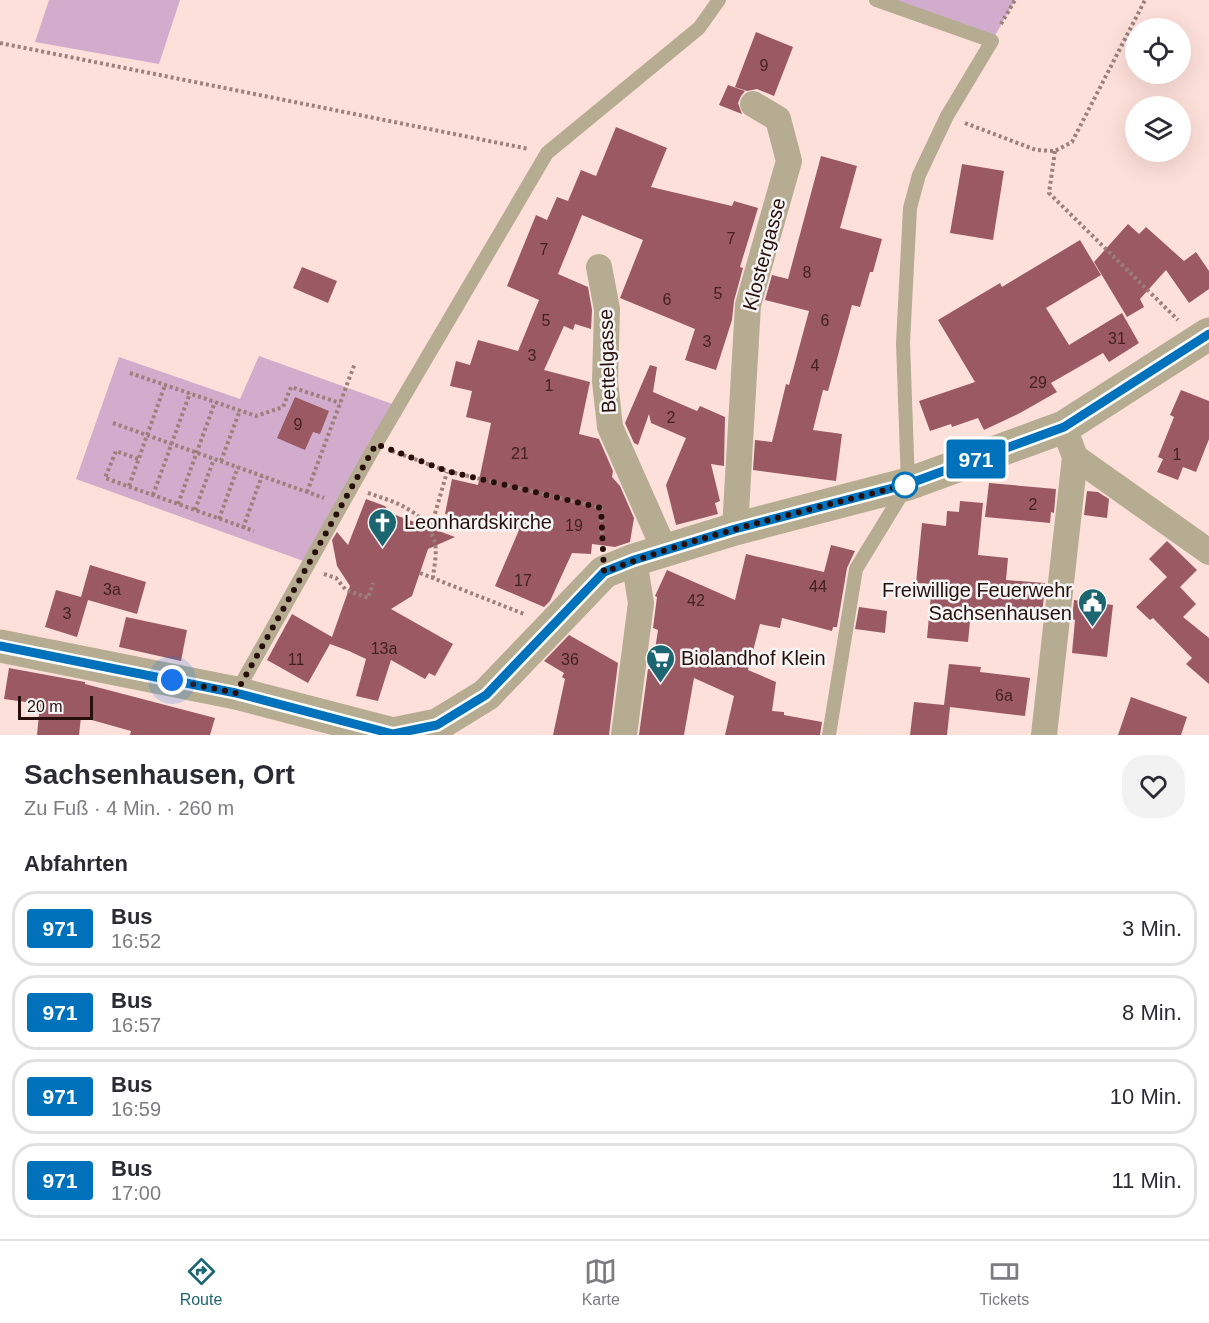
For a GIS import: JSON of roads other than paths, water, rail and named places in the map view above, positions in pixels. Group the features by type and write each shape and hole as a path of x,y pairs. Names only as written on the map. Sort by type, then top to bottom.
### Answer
{"street":[{"name":"Klostergasse","path":"735,529 747,305 789,161 778,119 753,104"},
{"name":"Bettelgasse","path":"599,267 607,309 604,381 610,427 666,551"},
{"path":"0,646 236,693 403,734 437,725 486,695 604,572 634,560 735,529 908,484 1064,427 1204,337"},
{"path":"1044,735 1075,457 1064,427"},
{"path":"1075,457 1209,552"},
{"path":"624,735 641,603 634,560"}],"lane":[{"path":"236,693 351,487 547,153 699,28 719,0"},
{"path":"829,735 856,569 908,484 903,343 910,208 919,175 947,116 992,41 876,0"}],"place":[{"name":"Leonhardskirche","path":"383,548"},
{"name":"Freiwillige Feuerwehr Sachsenhausen","path":"1093,628"},
{"name":"Biolandhof Klein","path":"660,684"}]}
